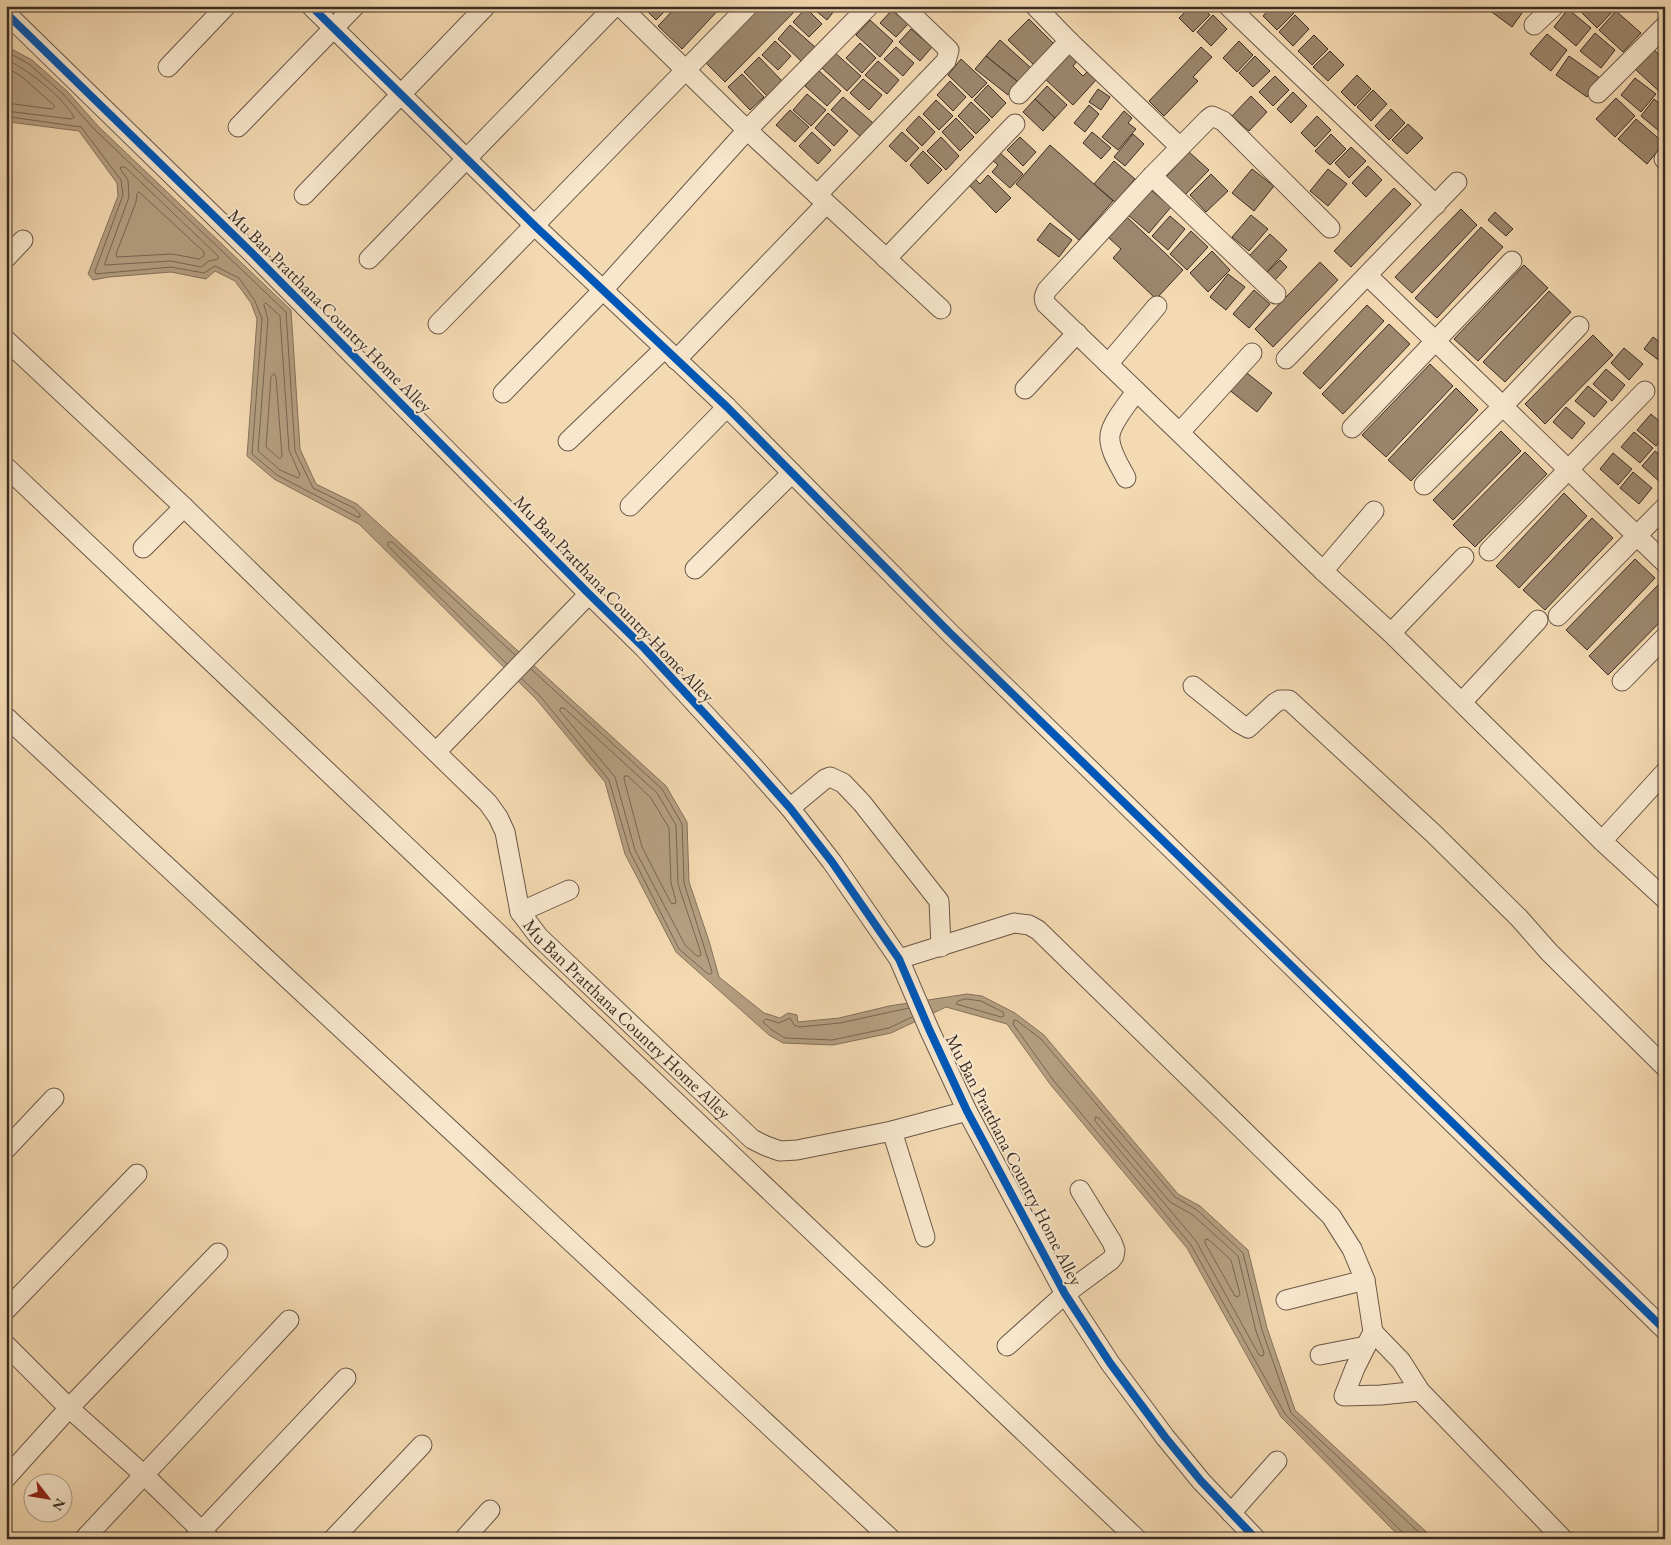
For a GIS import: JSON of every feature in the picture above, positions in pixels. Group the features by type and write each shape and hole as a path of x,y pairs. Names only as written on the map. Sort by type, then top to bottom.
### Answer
{"street":[{"path":"168,67 226,6"},
{"path":"311,6 602,291 727,408 964,647 1665,1330"},
{"path":"238,127 355,6"},
{"path":"304,195 486,6"},
{"path":"369,259 615,6"},
{"path":"620,6 747,130 940,309"},
{"path":"438,324 748,6"},
{"path":"502,393 602,291 747,130 869,6"},
{"path":"568,441 670,354 822,200 946,61 949,50 902,6"},
{"path":"1035,6 1180,147"},
{"path":"1228,6 1436,205"},
{"path":"1534,25 1554,6"},
{"name":"Mu Ban Pratthana Country Home Alley","path":"6,13 252,253 644,648 790,808 832,862 899,959 967,1111 1065,1294 1110,1363 1165,1437 1201,1481 1256,1539"},
{"path":"1598,93 1665,26"},
{"path":"1019,94 1069,41"},
{"path":"1330,228 1223,121 1212,116 1152,176 1044,296 1046,304 1323,571 1391,633 1602,840 1665,899"},
{"path":"886,259 1014,124"},
{"path":"1152,176 1276,294"},
{"path":"1286,359 1457,182"},
{"path":"6,258 23,240"},
{"path":"1352,428 1512,262"},
{"path":"1368,276 1665,563"},
{"path":"1108,364 1157,306"},
{"path":"1424,485 1504,406 1579,326"},
{"path":"1025,389 1077,333"},
{"name":"Mu Ban Pratthana Country Home Alley","path":"6,340 184,507 488,803 498,817 505,832 520,912 538,937 752,1139 780,1151 797,1150 892,1131 967,1111"},
{"path":"1180,432 1252,353"},
{"path":"1126,478 1114,455 1110,435 1136,391"},
{"path":"1490,551 1645,391"},
{"path":"630,506 727,408"},
{"path":"6,467 1138,1539"},
{"path":"696,568 792,473"},
{"path":"143,548 184,507"},
{"path":"1558,616 1665,507"},
{"path":"1323,571 1374,511"},
{"path":"1391,633 1464,557"},
{"path":"436,752 589,594"},
{"path":"1462,702 1538,620"},
{"path":"1622,681 1665,637"},
{"path":"1193,686 1248,728 1275,703 1280,700 1289,700 1434,834 1665,1067"},
{"path":"6,717 891,1539"},
{"path":"1602,840 1665,772"},
{"path":"790,808 825,779 830,777 843,783 862,803 939,901 941,947"},
{"path":"520,912 569,890"},
{"path":"899,959 1014,923 1029,925 1038,930 1331,1216 1352,1249 1365,1280 1370,1339 1344,1396 1381,1395 1420,1390"},
{"path":"6,1149 54,1098"},
{"path":"892,1131 925,1237"},
{"path":"6,1310 137,1174"},
{"path":"1007,1346 1065,1294 1114,1256 1115,1250 1112,1242 1080,1190"},
{"path":"6,1478 69,1408 218,1253"},
{"path":"1286,1300 1365,1280"},
{"path":"84,1539 289,1320"},
{"path":"1320,1355 1370,1339"},
{"path":"1370,1339 1401,1361 1420,1390 1563,1539"},
{"path":"7,1348 69,1408 143,1474 202,1536 346,1378"},
{"path":"333,1539 422,1446"},
{"path":"1231,1513 1277,1461"},
{"path":"464,1539 490,1510"}],"water":[{"path":"6,46 32,60 67,91 98,126 291,310 300,449 316,484 357,504 666,786 687,822 689,882 719,977 764,1013 780,1018 788,1013 797,1015 798,1022 839,1018 889,1006 967,994 982,996 1015,1013 1044,1035 1178,1194 1200,1206 1248,1250 1267,1328 1295,1410 1434,1539 1402,1539 1281,1417 1187,1248 1050,1084 1007,1024 946,1007 891,1033 833,1045 783,1043 769,1035 676,952 625,854 605,782 536,699 359,524 274,479 247,456 257,319 251,303 235,281 215,271 206,279 171,272 93,280 88,274 118,196 117,183 79,131 6,123"}],"building":[{"path":"642,6 670,6 656,20"},
{"path":"677,6 722,6 682,49 658,26"},
{"path":"759,6 800,6 725,82 704,61"},
{"path":"810,6 838,6 827,20"},
{"path":"1191,6 1201,6 1210,15 1193,32 1179,18"},
{"path":"1272,6 1286,6 1294,13 1277,30 1263,16"},
{"path":"1491,6 1527,6 1512,27 1489,10"},
{"path":"1575,6 1614,6 1616,8 1597,28"},
{"path":"806,8 822,24 809,37 793,22"},
{"path":"1568,9 1591,28 1576,46 1554,27"},
{"path":"892,10 908,24 896,37 880,23"},
{"path":"1616,11 1641,33 1623,52 1599,30"},
{"path":"1213,15 1227,29 1211,46 1197,32"},
{"path":"1295,15 1309,29 1293,46 1279,32"},
{"path":"1029,19 1055,45 1035,66 1008,40"},
{"path":"870,20 893,41 880,57 856,35"},
{"path":"790,25 815,47 802,62 778,39"},
{"path":"911,29 932,47 920,61 899,42"},
{"path":"1595,33 1615,50 1601,68 1580,51"},
{"path":"1547,34 1567,50 1551,71 1530,54"},
{"path":"1314,35 1328,49 1312,65 1298,51"},
{"path":"1000,40 1031,68 1018,82 986,56"},
{"path":"775,41 791,56 778,70 762,55"},
{"path":"1239,41 1253,55 1237,72 1223,58"},
{"path":"860,43 876,58 862,73 846,58"},
{"path":"896,47 914,63 903,76 884,59"},
{"path":"1201,47 1212,57 1193,77 1198,81 1164,116 1149,101"},
{"path":"1653,49 1665,60 1665,91 1662,94 1635,69"},
{"path":"1330,51 1344,65 1328,81 1313,67"},
{"path":"834,52 861,76 847,91 821,67"},
{"path":"1068,52 1077,61 1073,66 1083,76 1088,71 1097,79 1073,105 1044,78"},
{"path":"986,56 1018,82 1008,95 975,69"},
{"path":"1255,56 1270,71 1253,87 1239,73"},
{"path":"1569,56 1600,78 1587,97 1556,75"},
{"path":"759,57 782,81 767,96 744,72"},
{"path":"961,59 987,83 972,98 948,75"},
{"path":"878,61 899,80 887,94 865,75"},
{"path":"818,70 841,91 827,106 805,86"},
{"path":"742,74 764,97 750,110 728,87"},
{"path":"1357,75 1371,89 1355,106 1341,92"},
{"path":"1275,76 1289,90 1273,106 1259,92"},
{"path":"1635,78 1656,94 1641,112 1621,95"},
{"path":"863,79 882,95 869,110 850,93"},
{"path":"950,81 966,97 953,111 937,95"},
{"path":"988,85 1006,103 992,118 974,100"},
{"path":"1047,86 1067,105 1055,118 1035,99"},
{"path":"1098,89 1110,97 1101,110 1089,102"},
{"path":"1373,90 1387,104 1371,121 1357,107"},
{"path":"1293,92 1307,106 1291,123 1277,109"},
{"path":"807,94 826,110 811,126 793,110"},
{"path":"1251,96 1267,112 1249,131 1232,116"},
{"path":"843,97 873,123 861,137 831,110"},
{"path":"1616,98 1635,116 1615,137 1596,119"},
{"path":"1035,99 1055,118 1043,131 1023,112"},
{"path":"1654,99 1665,108 1665,136 1641,116"},
{"path":"936,100 953,116 939,130 923,114"},
{"path":"971,102 990,120 976,134 958,116"},
{"path":"1089,105 1099,114 1085,132 1074,123"},
{"path":"1391,109 1405,123 1389,140 1375,126"},
{"path":"790,110 809,127 795,142 776,125"},
{"path":"1124,111 1132,118 1128,123 1136,129 1118,150 1102,137"},
{"path":"828,113 848,131 834,146 815,128"},
{"path":"919,116 935,132 922,146 906,130"},
{"path":"1317,116 1331,130 1315,147 1301,133"},
{"path":"956,118 974,137 960,151 942,132"},
{"path":"1636,119 1664,143 1647,164 1618,139"},
{"path":"1408,124 1423,138 1407,154 1392,140"},
{"path":"812,132 831,150 818,164 799,146"},
{"path":"902,132 919,148 906,162 889,146"},
{"path":"1092,132 1111,148 1101,159 1083,143"},
{"path":"1133,134 1144,144 1125,166 1114,157"},
{"path":"1331,134 1346,149 1330,165 1315,151"},
{"path":"941,137 959,156 946,170 927,151"},
{"path":"1020,137 1036,152 1023,166 1007,150"},
{"path":"1050,145 1113,201 1079,240 1016,184"},
{"path":"1351,147 1366,161 1349,178 1335,163"},
{"path":"923,151 942,170 928,184 910,165"},
{"path":"998,151 1023,174 1010,188 992,172 998,165 991,159"},
{"path":"1189,152 1209,170 1184,196 1165,178"},
{"path":"1114,161 1135,179 1115,202 1094,184"},
{"path":"1368,166 1382,180 1366,197 1352,183"},
{"path":"1252,169 1274,186 1254,211 1232,193"},
{"path":"1328,169 1347,184 1328,206 1310,191"},
{"path":"1211,174 1228,191 1206,212 1190,195"},
{"path":"988,175 1011,198 996,213 966,182 972,176 980,184"},
{"path":"1394,188 1411,204 1351,267 1334,251"},
{"path":"1150,189 1171,207 1149,233 1128,215"},
{"path":"1461,209 1477,225 1412,293 1395,277"},
{"path":"1495,212 1513,229 1506,236 1488,220"},
{"path":"1251,215 1268,229 1249,251 1232,237"},
{"path":"1170,216 1185,229 1168,250 1152,236"},
{"path":"1127,217 1183,270 1156,299 1113,258 1121,249 1108,237"},
{"path":"1050,223 1072,240 1059,257 1037,240"},
{"path":"1481,227 1503,247 1437,318 1415,298"},
{"path":"1191,231 1208,247 1187,270 1170,254"},
{"path":"1270,234 1287,250 1267,272 1249,256"},
{"path":"1212,251 1230,270 1208,292 1190,273"},
{"path":"1280,260 1287,267 1275,280 1267,272"},
{"path":"1320,262 1338,280 1273,347 1255,329"},
{"path":"1524,265 1548,288 1478,361 1454,339"},
{"path":"1228,274 1245,287 1226,310 1210,297"},
{"path":"1254,290 1270,304 1249,328 1233,314"},
{"path":"1549,291 1571,312 1505,382 1483,362"},
{"path":"1367,305 1384,321 1320,389 1303,373"},
{"path":"1389,324 1410,344 1343,414 1322,394"},
{"path":"1593,335 1613,355 1545,424 1525,404"},
{"path":"1653,337 1665,346 1665,365 1644,349"},
{"path":"1624,348 1643,364 1629,380 1611,363"},
{"path":"1430,364 1453,386 1386,457 1362,435"},
{"path":"1606,369 1625,385 1612,401 1593,384"},
{"path":"1243,370 1272,393 1257,412 1228,389"},
{"path":"1588,386 1607,402 1594,417 1575,401"},
{"path":"1456,388 1478,410 1411,481 1388,460"},
{"path":"1566,407 1585,423 1572,439 1553,422"},
{"path":"1651,414 1665,426 1665,436 1656,446 1637,430"},
{"path":"1501,431 1521,451 1453,520 1433,500"},
{"path":"1634,432 1653,448 1640,463 1621,447"},
{"path":"1655,451 1665,459 1665,477 1660,482 1642,466"},
{"path":"1525,452 1547,474 1475,547 1453,525"},
{"path":"1613,453 1632,469 1618,485 1600,469"},
{"path":"1633,472 1652,488 1639,504 1620,488"},
{"path":"1564,493 1587,516 1519,588 1496,566"},
{"path":"1592,518 1613,538 1545,610 1523,590"},
{"path":"1635,559 1655,578 1587,650 1566,630"},
{"path":"1661,582 1665,585 1665,617 1608,675 1589,656"}],"cycle path":[{"path":"311,6 535,226 727,407 950,633 1665,1330"},
{"path":"6,13 252,253 644,648 790,808 832,862 899,959 967,1111 1065,1294 1110,1363 1165,1437 1201,1481 1256,1539"}]}
